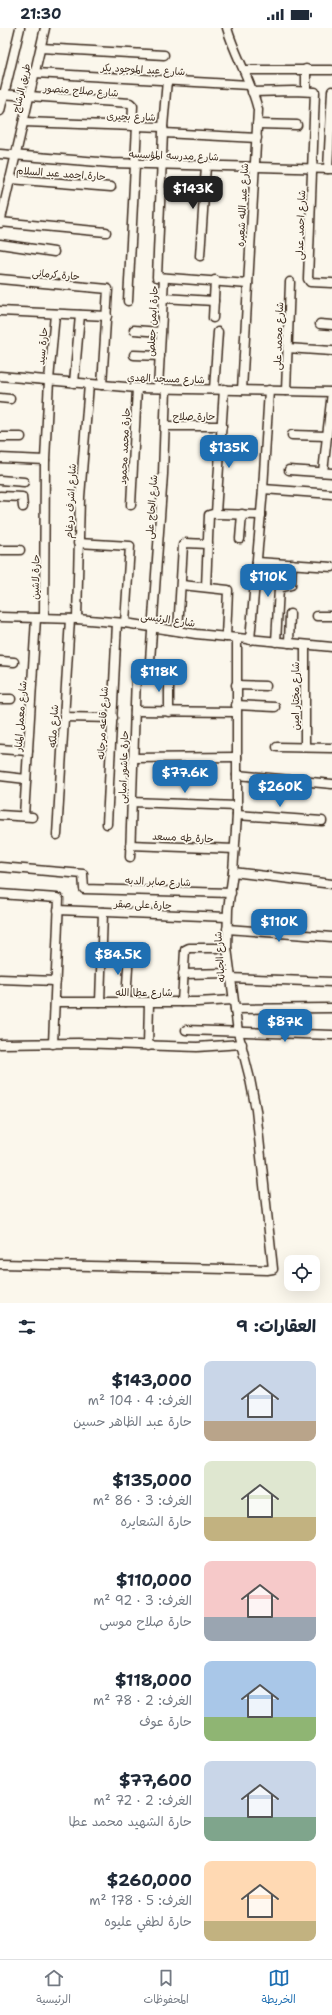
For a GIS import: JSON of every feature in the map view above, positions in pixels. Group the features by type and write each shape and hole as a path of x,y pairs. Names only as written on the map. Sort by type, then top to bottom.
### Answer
{"street":[{"name":"طريق الرشاح","path":"0,111 2,94 19,28"},
{"name":"طريق الرشاح","path":"0,222 45,28"},
{"name":"شارع عبد الله شعيره","path":"228,28 233,47 244,70 258,110 242,390"},
{"path":"41,48 164,55"},
{"path":"306,69 306,91"},
{"path":"244,70 332,70"},
{"name":"شارع عبد الموجود بكر","path":"35,73 167,80 251,88 306,91"},
{"path":"167,80 161,165 156,276 164,278 215,280 248,284"},
{"name":"شارع احمد عدلى","path":"306,91 313,92 315,95 308,273 310,282 332,283"},
{"path":"330,169 332,91"},
{"path":"2,94 30,97"},
{"name":"شارع صلاح منصور","path":"30,97 130,103 133,106 135,126"},
{"name":"شارع بحيرى","path":"24,122 135,126 163,130 257,138"},
{"path":"258,124 297,125"},
{"path":"128,301 135,164 135,126"},
{"name":"شارع مدرسه المؤسسه","path":"0,154 135,164 330,169"},
{"path":"200,256 206,166"},
{"name":"حارة احمد عبد السلام","path":"10,179 112,186"},
{"path":"0,222 106,232"},
{"path":"0,244 54,252"},
{"name":"حارة ايمن جعلص","path":"162,389 160,356 164,278"},
{"name":"حارة كرمانى","path":"0,280 107,288 109,290 107,316"},
{"path":"213,318 215,280"},
{"name":"شارع محمد على","path":"286,391 290,282"},
{"path":"163,298 214,301"},
{"path":"0,311 107,316 102,385"},
{"name":"حارة سيد","path":"45,460 49,380 55,314"},
{"path":"74,383 80,315"},
{"path":"320,324 332,324"},
{"path":"134,330 161,332"},
{"path":"214,389 218,332"},
{"path":"287,348 332,351"},
{"path":"134,355 160,356"},
{"name":"شارع مسجد الهدي","path":"0,376 137,388 332,392"},
{"name":"شارع اشرف درغام","path":"73,619 88,384"},
{"name":"حارة محمد محمود","path":"131,505 137,388"},
{"name":"شارع الحاج على","path":"152,627 165,426 162,389"},
{"path":"216,514 224,389"},
{"path":"250,640 258,562 269,390"},
{"path":"323,472 332,392"},
{"path":"0,398 10,399"},
{"name":"حارة صلاح","path":"165,426 222,426"},
{"path":"292,435 327,436"},
{"path":"0,437 21,437"},
{"path":"0,458 45,460"},
{"name":"حارة لاشين","path":"40,618 45,537 45,460"},
{"path":"289,470 332,473"},
{"path":"0,480 24,482"},
{"path":"263,489 332,494"},
{"path":"0,496 22,497 23,508"},
{"path":"240,539 242,514"},
{"path":"206,587 209,515 261,515"},
{"name":"شارع قاعه مرجانه","path":"78,543 127,545 130,547 121,623 113,718 107,824"},
{"path":"178,631 182,584 183,545 185,543 208,544"},
{"path":"0,550 20,550"},
{"path":"258,562 332,567"},
{"path":"276,642 279,587 291,585 292,564"},
{"path":"182,584 225,589 228,591 226,637"},
{"path":"289,643 290,614"},
{"path":"317,616 332,616"},
{"name":"شارع الرئيسى","path":"0,617 73,619 121,623 250,640 332,647"},
{"name":"شارع معمل المنار","path":"24,816 28,751 40,618"},
{"name":"شارع ملكه","path":"57,835 64,716 73,619"},
{"path":"152,627 149,675 169,674 169,712"},
{"name":"شارع الجبانه","path":"0,1264 272,1270 274,1266 256,1110 238,1032 227,948 227,917 231,893 237,815 237,638"},
{"name":"شارع مختار امين","path":"305,644 305,747"},
{"path":"0,661 14,662"},
{"name":"حارة عاشور امبابى","path":"130,857 136,678 137,676 149,675"},
{"path":"236,685 266,686"},
{"path":"0,699 11,699"},
{"path":"135,711 169,712 275,707"},
{"path":"64,716 113,718"},
{"path":"277,747 332,748"},
{"path":"0,749 28,751"},
{"path":"133,758 237,757"},
{"path":"237,775 332,784"},
{"path":"0,776 26,778"},
{"path":"132,802 237,806"},
{"path":"0,815 32,817"},
{"path":"237,815 322,822"},
{"name":"حارة طه مسعد","path":"130,844 235,849"},
{"name":"شارع صابر الدبه","path":"0,867 83,874 84,889 231,893"},
{"path":"233,872 332,884"},
{"path":"0,894 57,898 58,900 56,1002 53,1044"},
{"name":"حارة على صقر","path":"58,910 227,917"},
{"path":"100,1002 103,912"},
{"path":"227,929 332,937"},
{"path":"182,1002 185,950 189,948 227,948"},
{"path":"126,1002 129,951"},
{"path":"183,974 230,975 332,982"},
{"path":"0,979 56,981"},
{"name":"شارع عطا الله","path":"56,1002 182,1002 233,1000"},
{"path":"148,1046 149,1002"},
{"path":"234,1009 332,1008"},
{"path":"186,1030 332,1035"},
{"path":"0,1044 197,1047 242,1044"}]}
